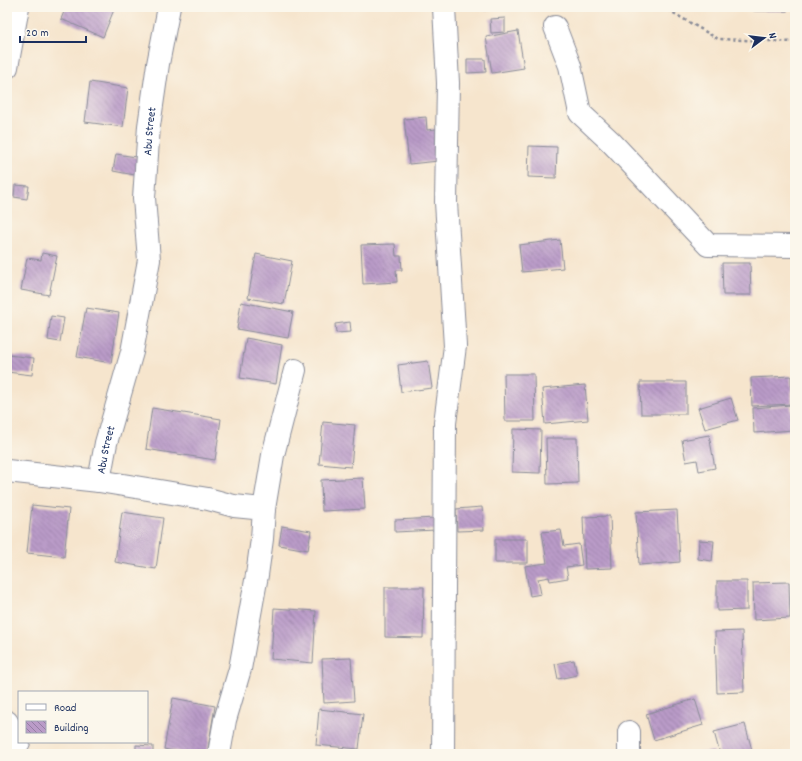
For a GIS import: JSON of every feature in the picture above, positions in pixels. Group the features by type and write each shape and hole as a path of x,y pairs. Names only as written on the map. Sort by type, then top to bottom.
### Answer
{"street":[{"path":"7,67 18,7"},
{"name":"Abu Street","path":"169,7 158,64 149,133 144,198 149,260 132,352 106,443 99,481 208,499 234,506 264,509"},
{"path":"443,754 445,423 455,346 446,202 448,83 444,7"},
{"path":"555,27 570,66 580,113 611,142 708,244 795,246"},
{"path":"220,754 225,720 240,669 254,591 262,539 264,509 273,455 295,370"},
{"path":"7,470 99,481"},
{"path":"7,722 18,740"},
{"path":"629,732 629,754"}],"path":[{"path":"484,10 531,7"},
{"path":"663,7 718,39 795,42"}],"building":[{"path":"66,7 115,7 103,37 61,19"},
{"path":"754,7 787,7 787,11 754,11"},
{"path":"505,18 505,32 491,33 490,19"},
{"path":"518,31 524,68 492,73 486,37"},
{"path":"467,59 485,59 486,72 467,73"},
{"path":"90,82 128,88 123,127 85,122"},
{"path":"426,117 427,130 436,129 439,161 409,164 404,119"},
{"path":"529,146 557,147 556,178 528,177"},
{"path":"116,154 143,158 140,176 113,171"},
{"path":"15,185 29,186 27,199 14,197"},
{"path":"560,240 563,268 522,272 519,245"},
{"path":"395,244 396,256 401,256 402,270 396,270 397,282 363,284 361,245"},
{"path":"42,253 57,256 49,295 21,290 27,258 41,260"},
{"path":"256,254 292,261 284,304 248,298"},
{"path":"722,263 750,263 751,295 723,295"},
{"path":"241,302 293,312 288,338 237,329"},
{"path":"86,308 119,313 111,363 77,357"},
{"path":"51,316 64,318 60,342 48,340"},
{"path":"350,322 351,332 336,333 335,324"},
{"path":"246,338 282,345 276,384 240,378"},
{"path":"8,355 34,358 32,375 7,372"},
{"path":"428,361 432,388 401,392 398,365"},
{"path":"504,374 534,374 535,421 505,421"},
{"path":"791,376 792,404 752,406 751,378"},
{"path":"640,382 686,382 686,414 641,414"},
{"path":"585,385 588,420 545,424 542,389"},
{"path":"731,398 738,420 705,429 698,408"},
{"path":"791,405 793,430 754,433 753,408"},
{"path":"152,408 221,419 215,460 146,449"},
{"path":"323,422 355,425 351,467 319,464"},
{"path":"513,429 541,430 540,473 512,472"},
{"path":"709,435 715,468 699,471 697,460 686,462 682,440"},
{"path":"546,438 577,438 578,483 547,484"},
{"path":"363,478 365,509 322,511 321,480"},
{"path":"32,505 69,509 64,557 27,553"},
{"path":"482,507 484,530 457,531 456,509"},
{"path":"677,510 680,562 639,565 636,512"},
{"path":"122,512 163,518 156,569 115,562"},
{"path":"610,516 612,568 585,569 583,517"},
{"path":"436,518 436,530 395,532 395,520"},
{"path":"282,526 311,531 308,550 279,545"},
{"path":"561,530 564,546 579,544 582,565 566,567 568,578 550,581 549,577 538,579 541,594 530,596 525,566 547,563 542,532"},
{"path":"495,539 528,539 528,563 495,563"},
{"path":"699,540 714,541 712,561 698,559"},
{"path":"717,581 747,581 747,610 717,611"},
{"path":"789,582 790,618 754,620 753,583"},
{"path":"385,587 424,587 423,638 385,637"},
{"path":"274,608 316,611 313,663 271,659"},
{"path":"742,631 744,692 717,693 715,632"},
{"path":"351,658 354,701 324,703 322,659"},
{"path":"574,660 577,675 558,679 555,664"},
{"path":"173,698 215,706 207,754 188,754 164,749"},
{"path":"695,699 703,725 654,740 646,714"},
{"path":"319,709 363,714 359,749 316,745"},
{"path":"745,724 753,754 720,754 714,732"},
{"path":"136,745 153,746 153,754 136,754"},
{"path":"714,751 714,754 698,754 698,753"}]}
